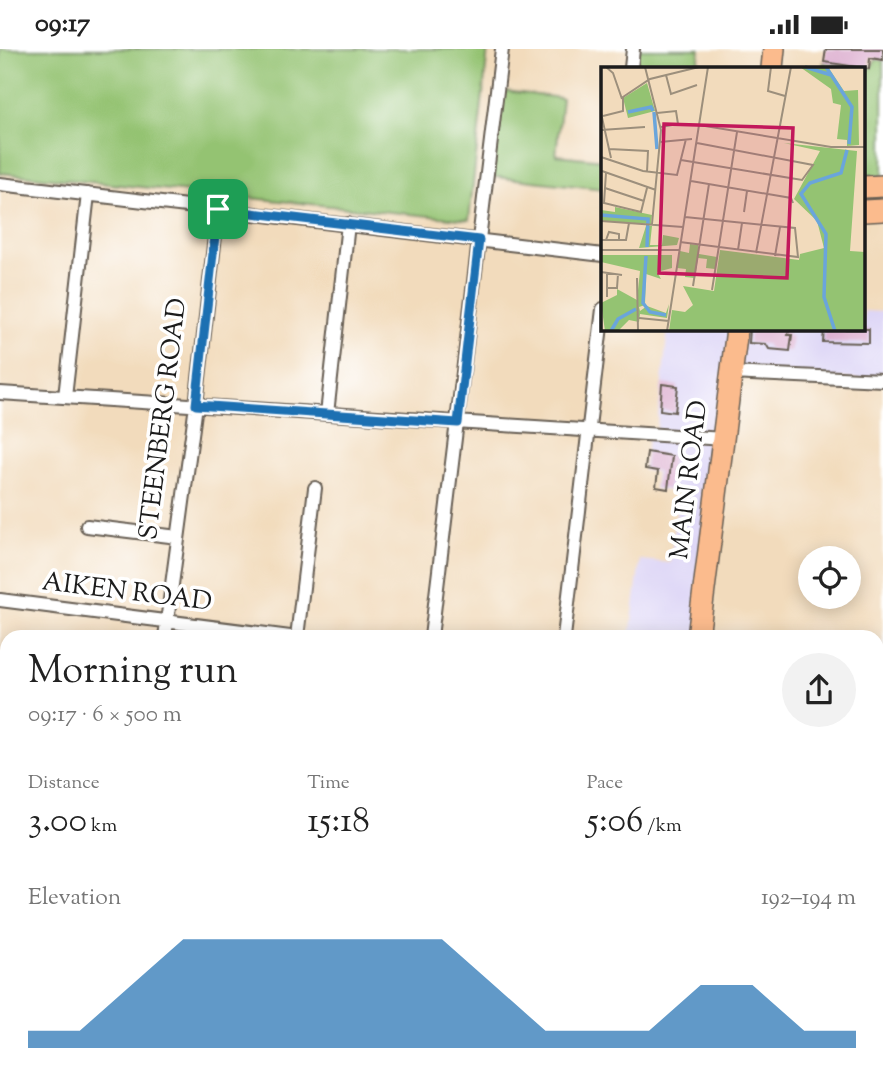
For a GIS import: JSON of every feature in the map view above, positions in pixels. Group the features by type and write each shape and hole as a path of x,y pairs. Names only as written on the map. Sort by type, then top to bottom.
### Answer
{"main road":[{"path":"772,67 774,49"},
{"name":"MAIN ROAD","path":"699,630 737,331"}],"street":[{"path":"432,630 502,49"},
{"path":"631,67 633,49"},
{"path":"0,184 601,255"},
{"path":"65,397 88,194"},
{"name":"STEENBERG ROAD","path":"166,630 196,405 218,209"},
{"path":"327,414 348,224"},
{"path":"565,630 601,327"},
{"path":"731,373 883,380"},
{"path":"0,393 724,439"},
{"path":"298,630 315,488"},
{"path":"87,526 178,537"},
{"name":"AIKEN ROAD","path":"0,600 233,630"}],"shaded area":[{"path":"866,311 883,312 883,380 731,373 699,630 631,630 640,560 670,563 679,492 654,489 656,472 643,470 649,435 656,435 668,331 866,331"}],"green space":[{"path":"0,49 488,49 469,220 0,173"},
{"path":"633,49 700,49 698,67 631,67"},
{"path":"877,59 883,60 883,175 866,176 866,68 869,69"},
{"path":"824,62 856,67 823,67"},
{"path":"497,90 562,98 556,155 601,160 601,189 488,176"}],"building":[{"path":"826,49 883,49 883,60 870,58 869,69 824,62"},
{"path":"869,329 869,343 823,342 824,331"},
{"path":"750,331 789,331 788,335 792,335 790,351 769,349 766,344 749,343"},
{"path":"662,384 678,386 675,412 660,410"},
{"path":"647,452 672,456 668,489 656,487 658,471 645,469"}],"route":[{"path":"218,209 479,240 458,423 196,405 218,209"}]}
